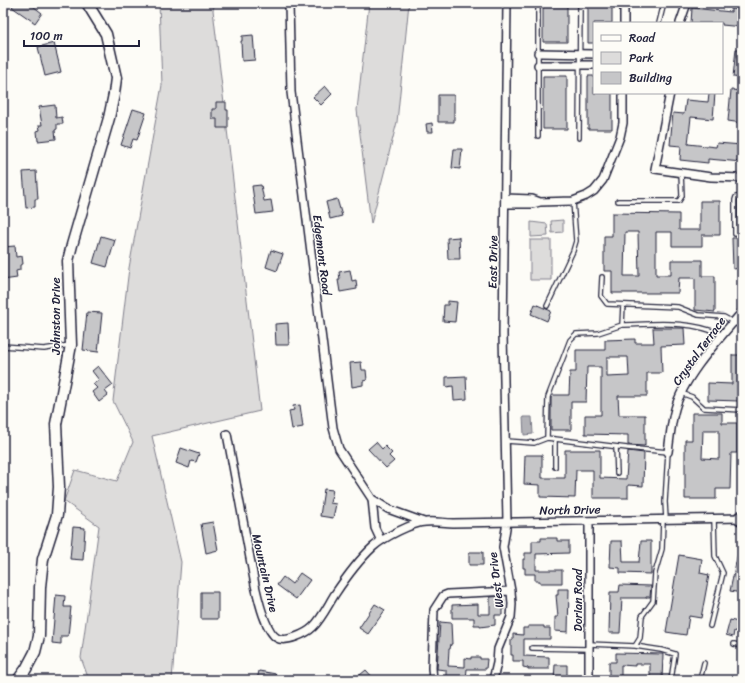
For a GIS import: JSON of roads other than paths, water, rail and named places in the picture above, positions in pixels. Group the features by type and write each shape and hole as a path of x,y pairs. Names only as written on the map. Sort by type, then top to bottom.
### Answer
{"street":[{"name":"Johnston Drive","path":"18,680 35,652 40,636 40,587 43,559 57,515 59,487 57,416 71,345 68,261 109,118 116,78 106,34 87,3"},
{"name":"Edgemont Road","path":"289,3 289,68 292,100 333,428 339,449 372,499 388,509 424,522"},
{"name":"East Drive","path":"507,3 505,63 503,329 507,522"},
{"path":"624,3 624,22"},
{"path":"680,22 687,3"},
{"path":"538,54 593,54"},
{"path":"538,65 593,65"},
{"path":"505,201 532,199 540,202 573,201 594,191 603,180 620,137 623,123 623,94"},
{"path":"670,94 655,169 681,174 742,178"},
{"name":"Crystal Terrace","path":"668,452 674,410 681,393 690,377 742,312"},
{"name":"Mountain Drive","path":"227,434 256,592 265,621 277,638 282,640 301,636 312,628 354,568 380,541 400,530"},
{"name":"Edgemont Road","path":"372,499 375,528 380,541"},
{"name":"North Drive","path":"400,530 424,522 453,523 742,518"},
{"name":"Dorian Road","path":"589,680 590,521"},
{"name":"West Drive","path":"493,680 497,663 498,649 511,617 511,591 503,547 507,522"},
{"path":"433,680 434,610 443,596 448,594 511,591"}],"lane":[{"path":"538,3 538,136"},
{"path":"579,138 580,3"},
{"path":"659,22 664,3"},
{"path":"618,201 679,201 682,196 681,174"},
{"path":"735,234 735,200 736,198 742,196"},
{"path":"547,306 573,251 576,241 573,201"},
{"path":"602,277 602,296 607,304 678,307 698,315 724,317 742,327"},
{"path":"622,325 623,305"},
{"path":"548,438 548,397 570,340 576,334 598,333 622,325 682,324 711,330 723,335"},
{"path":"3,346 44,349 71,345"},
{"path":"681,393 692,397 704,408 742,410"},
{"path":"505,441 534,443 548,438 668,452 662,549 656,573 653,601 642,616 640,638 636,646"},
{"path":"555,439 555,467"},
{"path":"616,446 617,474"},
{"path":"710,626 723,574 715,556 714,519"},
{"path":"734,644 742,646"},
{"path":"532,648 636,646 661,650 675,654 671,680"},
{"path":"700,680 704,663"}]}
